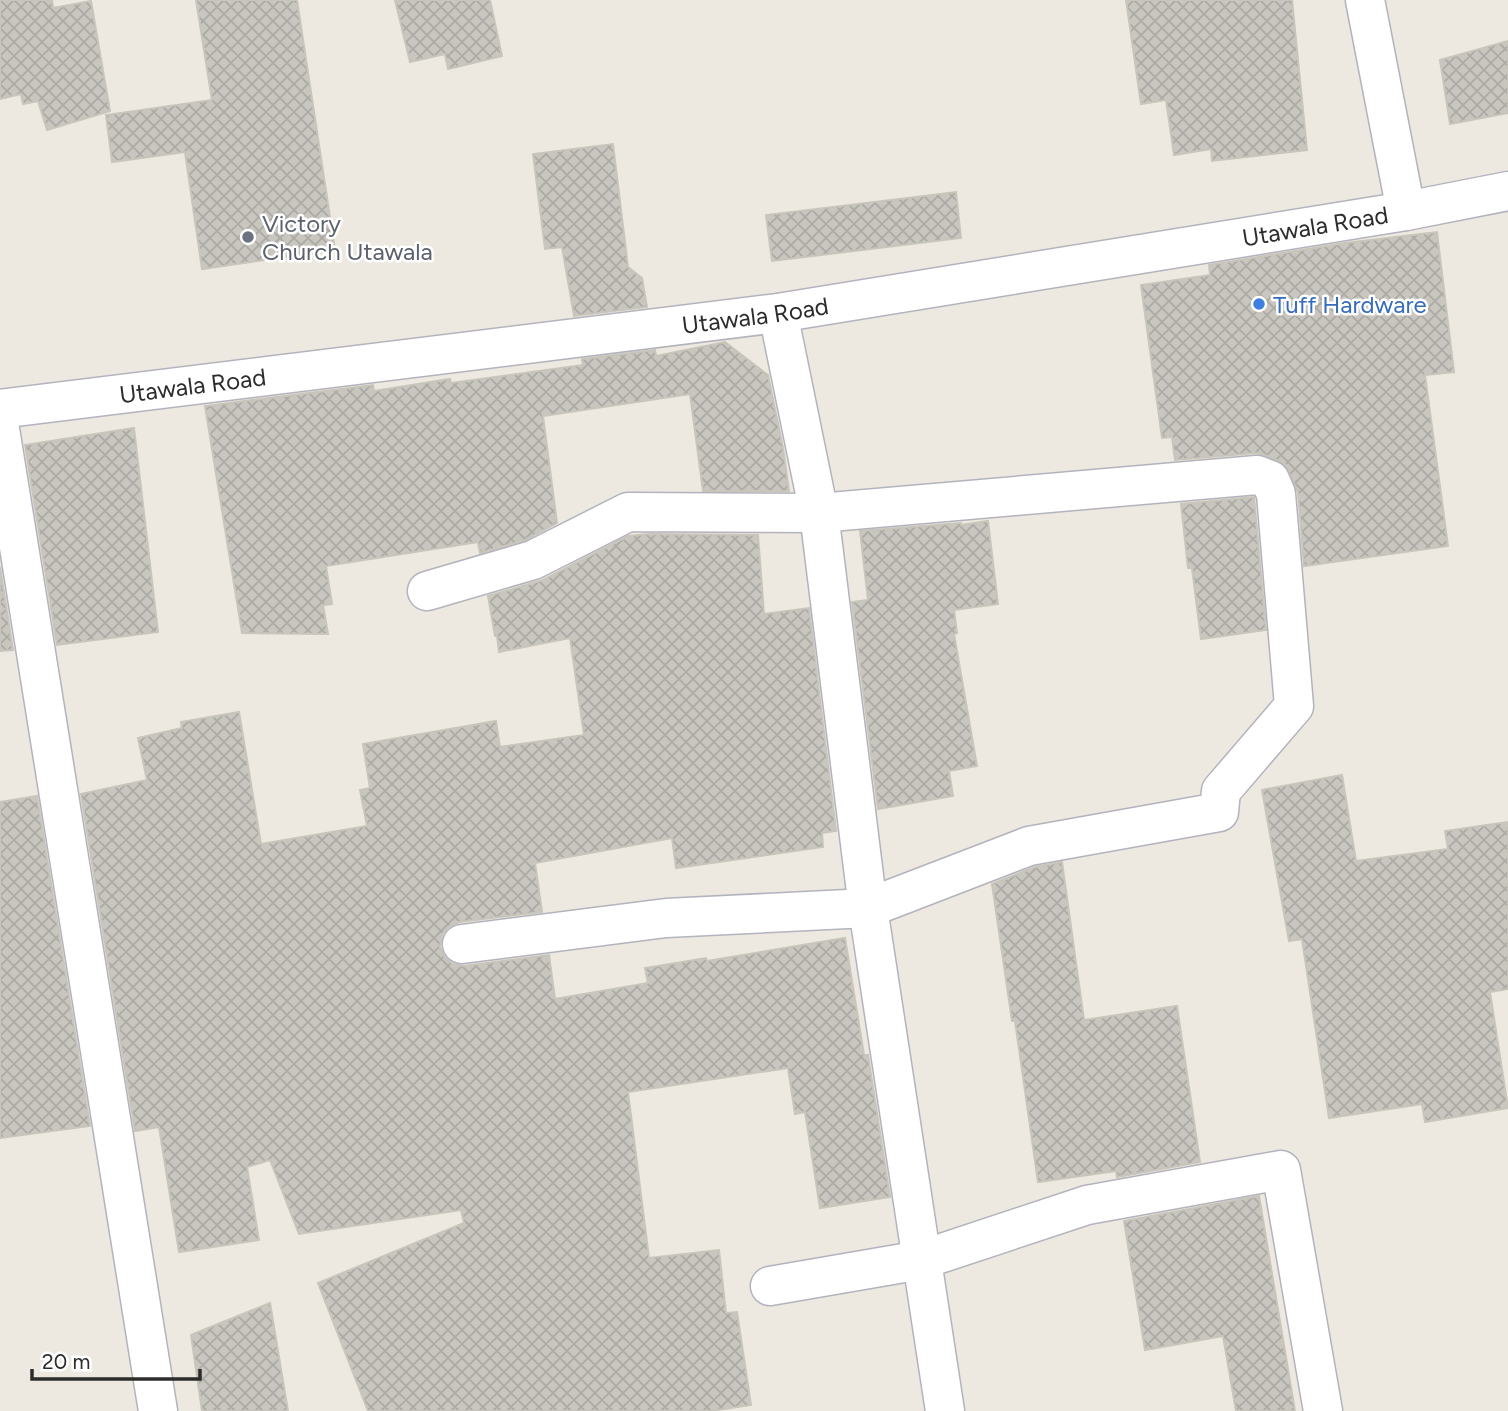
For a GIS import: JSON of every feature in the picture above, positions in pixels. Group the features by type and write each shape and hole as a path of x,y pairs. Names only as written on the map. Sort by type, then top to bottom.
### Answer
{"street":[{"path":"1365,0 1406,211"},
{"name":"Utawala Road","path":"0,409 778,313 1406,211 1508,191"},
{"path":"778,313 819,513 868,908 945,1411"},
{"path":"0,429 158,1411"},
{"path":"427,591 533,560 628,512 819,513 1257,475 1270,480 1276,494 1294,706 1221,791 1219,812 1029,846 868,908 666,918 461,944"},
{"path":"770,1286 921,1260 1087,1205 1281,1170 1323,1411"}],"building":[{"path":"0,0 52,0 53,8 91,1 110,111 47,130 38,101 23,104 21,94 0,99"},
{"path":"196,0 297,0 335,250 202,269 185,152 112,162 106,115 212,100"},
{"path":"395,0 490,0 502,56 448,69 445,54 410,62"},
{"path":"1126,0 1292,0 1307,150 1212,161 1211,149 1174,155 1166,100 1141,104"},
{"path":"1508,41 1508,113 1450,124 1440,60"},
{"path":"613,144 628,267 642,278 647,307 574,316 562,247 545,249 533,154"},
{"path":"956,192 961,238 772,261 766,215"},
{"path":"1437,232 1454,372 1425,375 1448,546 1304,566 1298,492 1285,464 1256,453 1175,460 1172,437 1162,438 1141,285 1210,275 1209,265 1345,243"},
{"path":"725,342 768,375 789,491 703,491 690,394 543,416 557,523 525,540 480,553 478,542 326,566 332,604 323,605 328,634 242,633 205,406 373,385 374,391 450,379 451,383 583,365 582,359 655,350 656,356"},
{"path":"134,428 158,632 57,645 25,445"},
{"path":"1254,497 1266,630 1201,639 1192,568 1188,568 1181,504"},
{"path":"988,521 998,604 954,610 957,633 954,634 977,766 949,771 953,796 878,809 852,602 868,600 860,531"},
{"path":"758,535 764,614 809,608 836,831 822,833 823,847 676,868 672,838 535,863 542,912 459,922 448,927 442,935 440,947 445,958 453,964 464,966 549,955 555,999 648,983 645,968 706,958 707,961 845,938 864,1055 868,1055 890,1197 820,1208 805,1112 795,1114 788,1068 628,1092 649,1258 719,1250 726,1313 737,1312 751,1405 711,1411 368,1411 318,1283 464,1223 461,1210 299,1234 270,1160 247,1167 259,1240 179,1252 159,1127 135,1131 81,794 147,780 138,738 182,728 181,722 239,712 261,844 367,826 360,790 370,788 363,744 496,721 500,747 584,735 570,638 499,652 488,596 543,580 628,536"},
{"path":"0,567 13,650 0,651"},
{"path":"1342,775 1356,861 1448,849 1445,831 1508,822 1508,989 1490,992 1508,1108 1425,1122 1422,1104 1329,1118 1302,939 1289,941 1262,790"},
{"path":"37,796 90,1126 0,1138 0,802"},
{"path":"1062,862 1084,1020 1177,1006 1200,1162 1117,1177 1116,1171 1038,1182 992,884 1035,867"},
{"path":"1259,1196 1295,1411 1236,1411 1223,1336 1145,1350 1124,1221"},
{"path":"270,1303 288,1411 202,1411 191,1335"}],"place":[{"name":"Victory Church Utawala","path":"248,237"},
{"name":"Tuff Hardware","path":"1259,304"}]}
